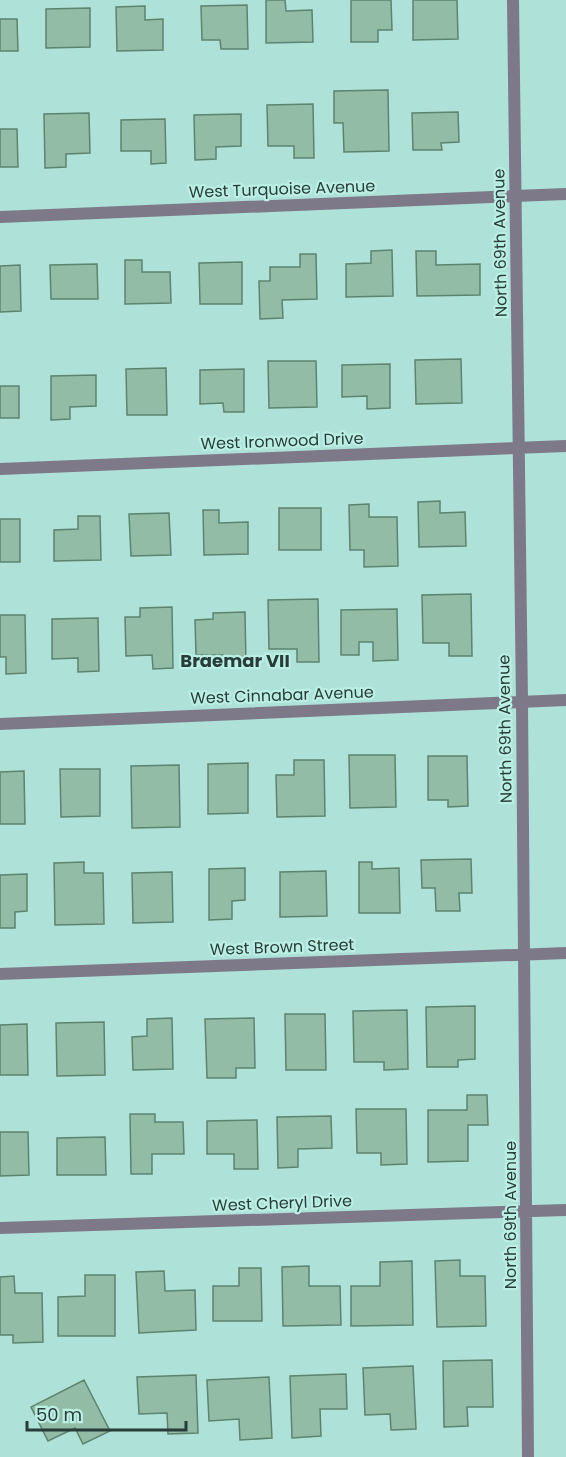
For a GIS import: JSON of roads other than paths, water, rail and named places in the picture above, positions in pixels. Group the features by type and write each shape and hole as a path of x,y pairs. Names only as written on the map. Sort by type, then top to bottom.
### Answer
{"street":[{"name":"North 69th Avenue","path":"513,0 528,1457"},
{"name":"West Turquoise Avenue","path":"0,216 566,194"},
{"name":"West Ironwood Drive","path":"0,469 566,447"},
{"name":"West Cinnabar Avenue","path":"0,724 566,700"},
{"name":"West Brown Street","path":"0,974 566,953"},
{"name":"West Cheryl Drive","path":"0,1228 566,1210"}],"district":[{"name":"Braemar VII","path":"235,660"}]}
